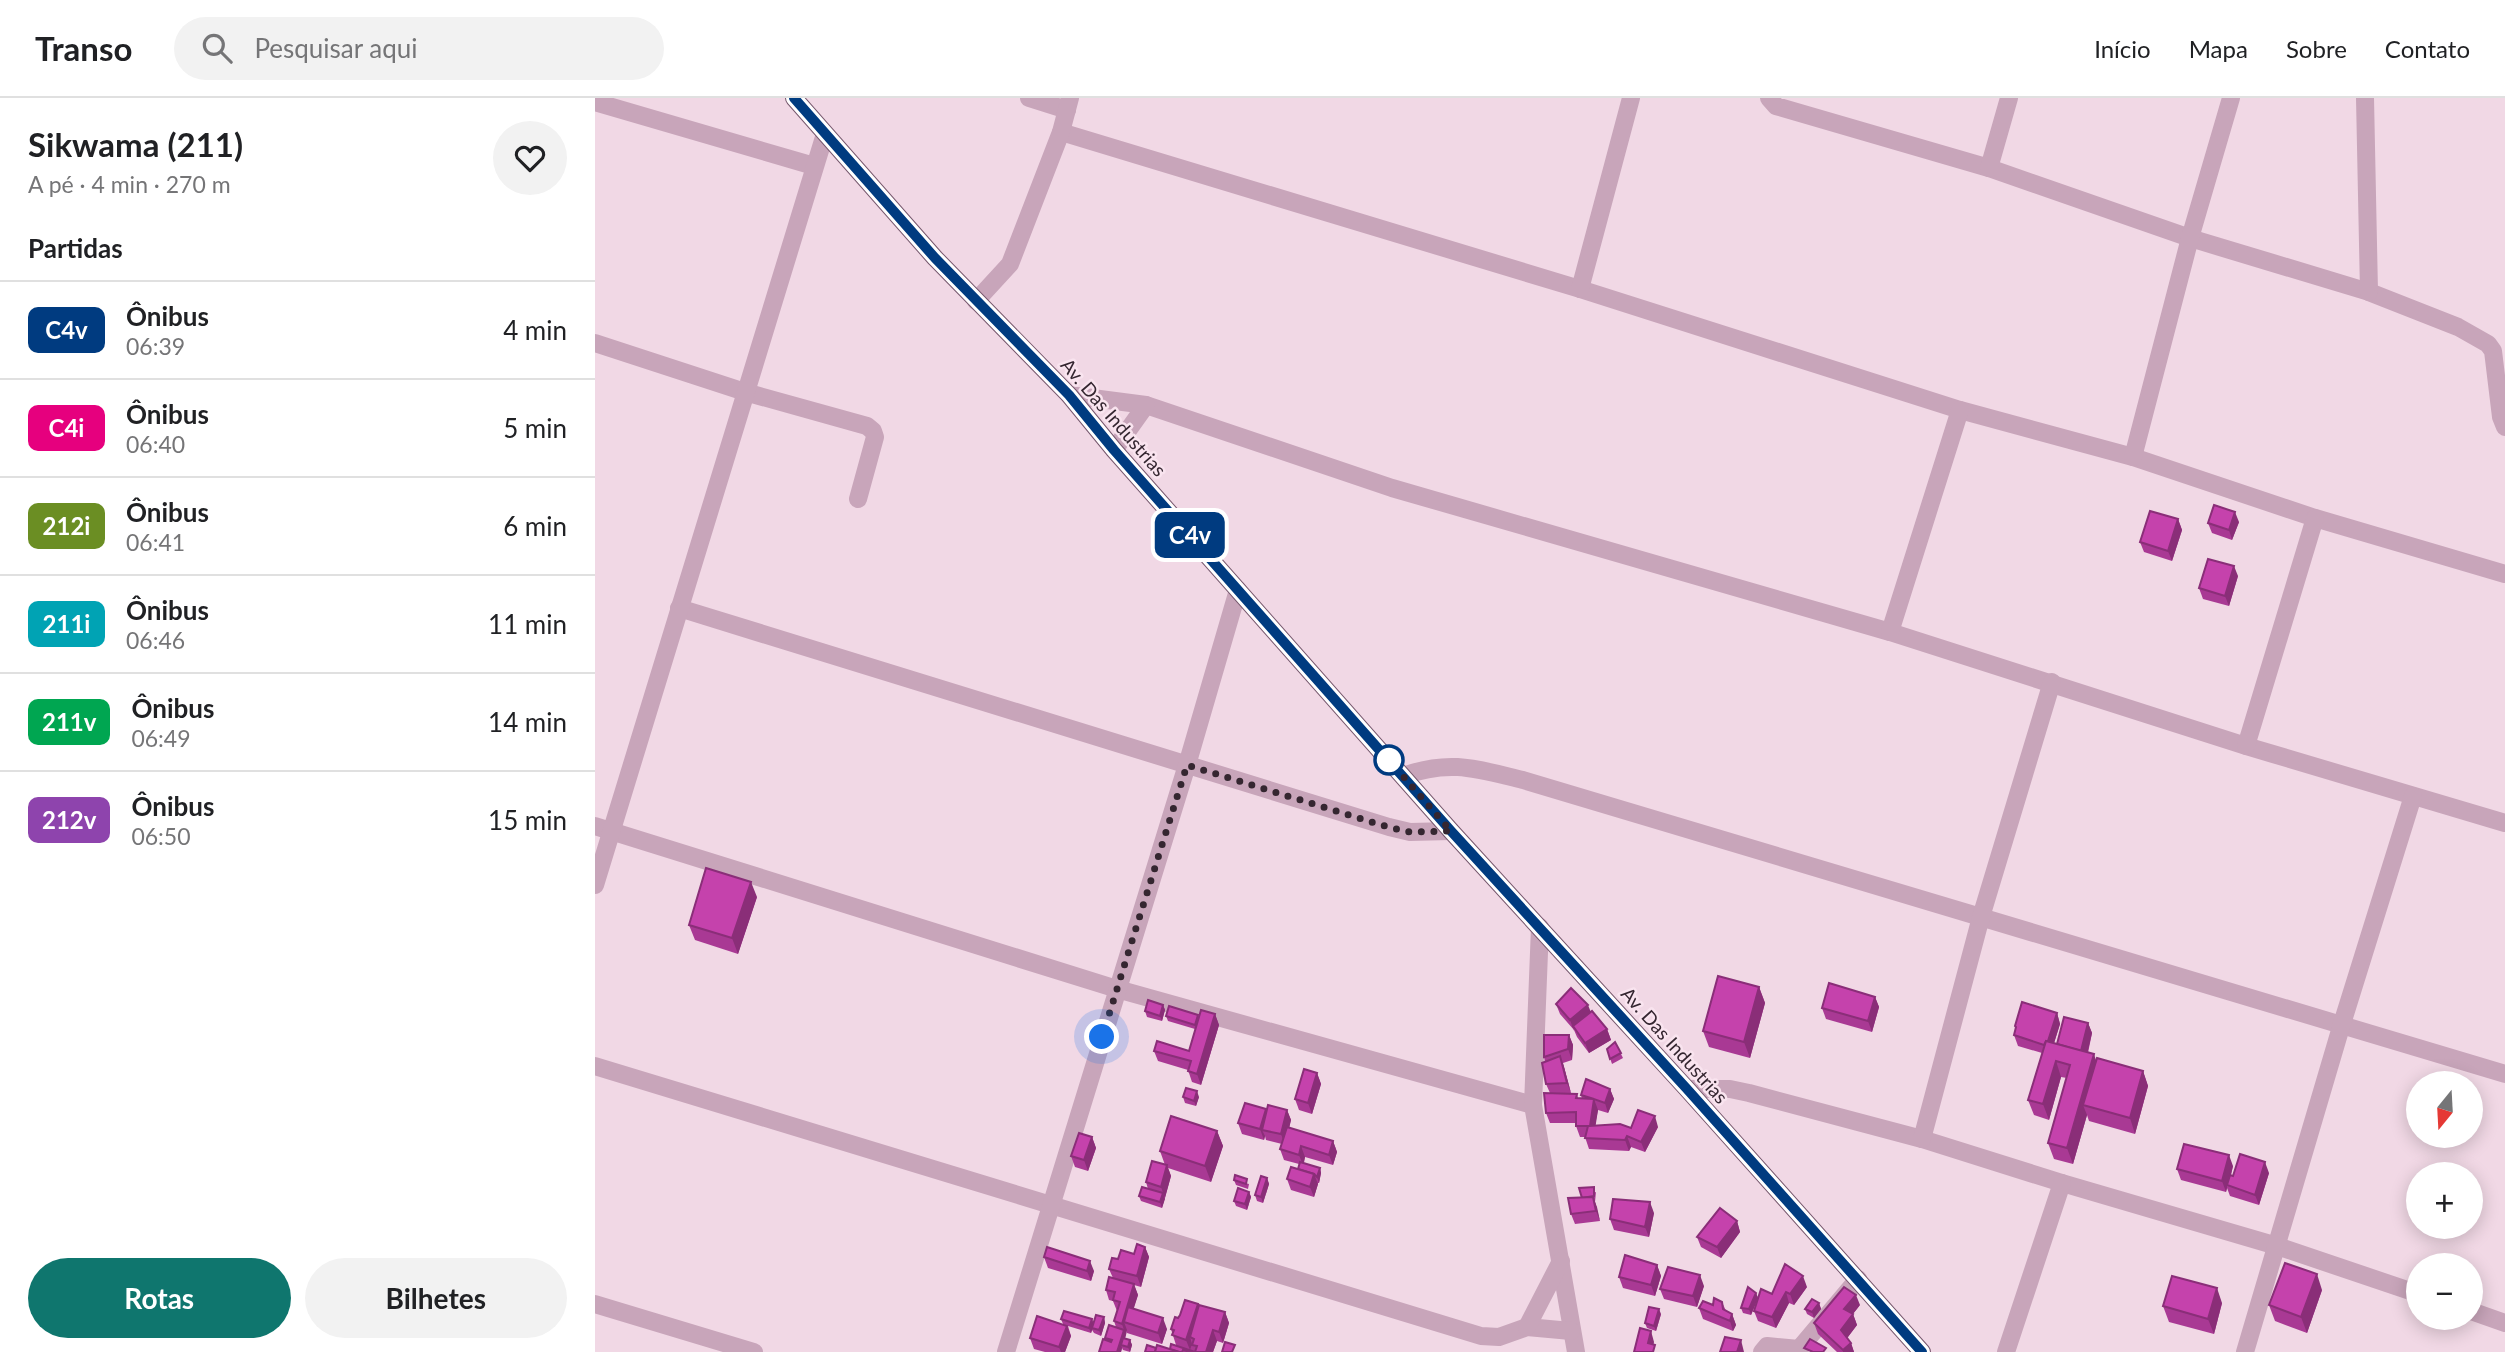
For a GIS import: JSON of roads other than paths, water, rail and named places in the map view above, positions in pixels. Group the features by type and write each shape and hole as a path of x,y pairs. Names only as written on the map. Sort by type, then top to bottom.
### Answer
{"main road":[{"name":"Av. Das Industrias","path":"794,98 976,301 1069,395 1114,450 1451,831 1922,1352"}],"street":[{"path":"976,301 1010,264 1061,132 1069,104 1029,98"},
{"path":"1580,289 1631,98"},
{"path":"1769,98 1776,106 1989,168 2190,238 2369,292 2458,327 2489,344 2493,351 2501,417 2505,427"},
{"path":"1989,168 2009,98"},
{"path":"2133,457 2190,238 2231,98"},
{"path":"2365,98 2369,292"},
{"path":"595,102 814,166"},
{"path":"1061,132 1580,289 1960,410 2133,457 2315,518 2505,574"},
{"path":"595,885 603,828 679,608 825,134"},
{"path":"595,343 745,392 854,421 873,431 875,437 858,499"},
{"path":"1069,395 1146,405 1392,488 1890,632 2246,746 2505,823"},
{"path":"1114,450 1146,405"},
{"path":"1890,632 1960,410"},
{"path":"2246,746 2315,518"},
{"path":"1006,1352 1187,765 1238,590"},
{"path":"679,608 1388,827 1410,832 1451,831"},
{"path":"1922,1139 1981,917 2052,682"},
{"path":"1399,772 1453,766 1523,780 2505,1074"},
{"path":"2245,1352 2341,1027 2413,796"},
{"path":"603,828 1117,989 1533,1105"},
{"path":"1540,927 1533,1105 1576,1352"},
{"path":"595,1066 1481,1336 1499,1337 1527,1327 1571,1332"},
{"path":"1687,1089 1730,1089 1749,1093 1922,1139 2062,1184 2277,1246 2406,1290"},
{"path":"2006,1352 2062,1184"},
{"path":"1527,1327 1561,1261"},
{"path":"1762,1352 1767,1346 1799,1349 1858,1279"},
{"path":"595,1304 754,1352"},
{"path":"2483,1315 2505,1323"}]}
